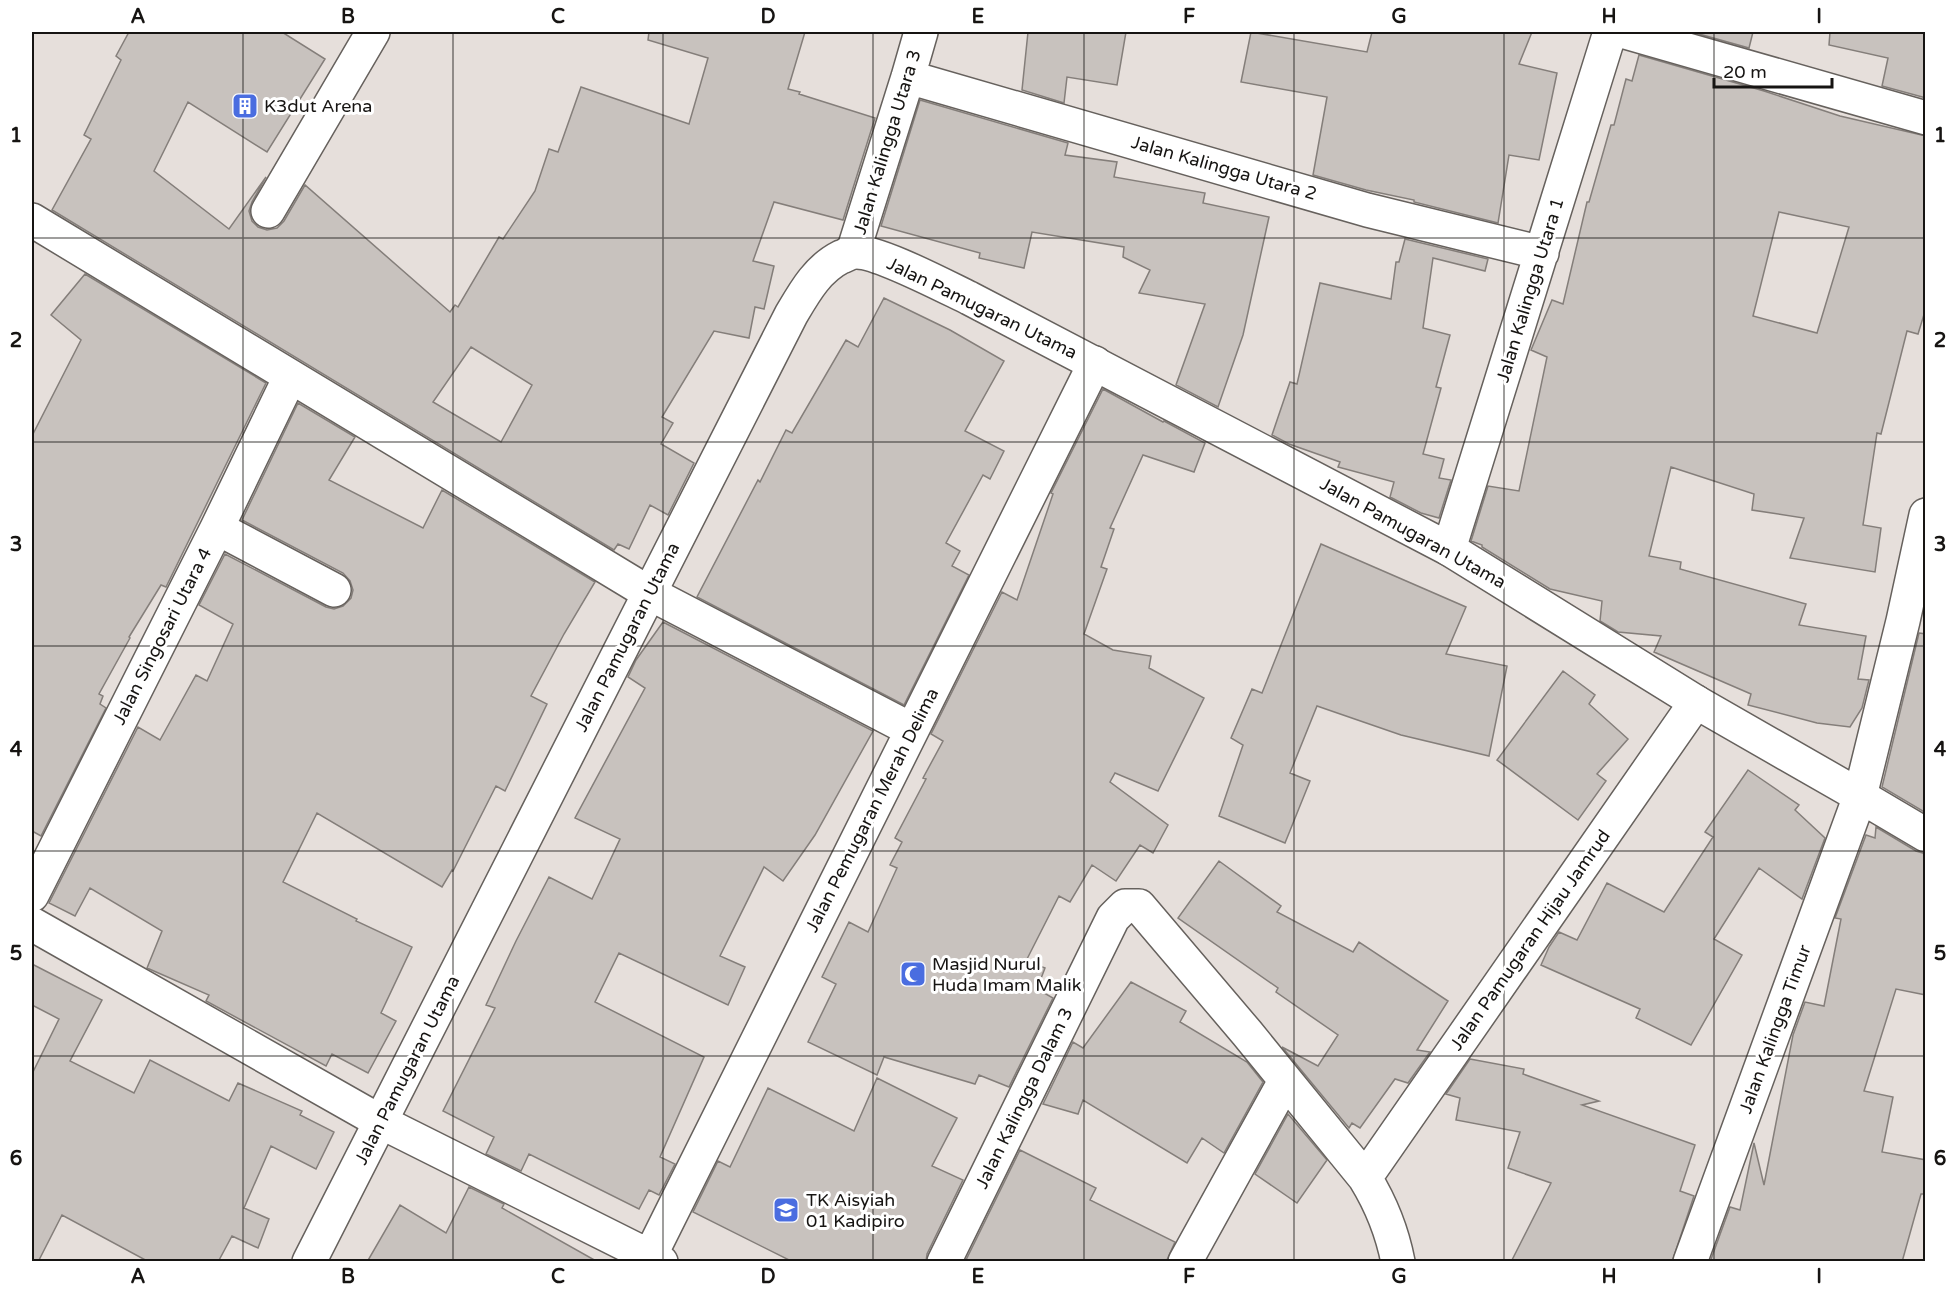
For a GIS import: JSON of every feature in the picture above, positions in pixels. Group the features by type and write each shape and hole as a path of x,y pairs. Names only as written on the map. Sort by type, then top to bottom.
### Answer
{"street":[{"path":"268,211 374,32"},
{"name":"Jalan Kalingga Utara 3","path":"853,252 921,32"},
{"name":"Jalan Kalingga Utara 1","path":"1449,549 1610,32"},
{"path":"1625,32 1926,118"},
{"name":"Jalan Kalingga Utara 2","path":"908,77 1367,210 1542,253"},
{"path":"32,220 649,593 912,730"},
{"name":"Jalan Pamugaran Utama","path":"309,1262 769,357 807,289 829,264 853,252 873,256 906,268 969,298 1449,549 1696,702 1926,835"},
{"name":"Jalan Pemugaran Merah Delima","path":"652,1260 1095,363"},
{"name":"Jalan Singosari Utara 4","path":"32,896 217,528 290,376"},
{"path":"1860,796 1903,621 1926,515"},
{"path":"217,528 334,590"},
{"name":"Jalan Pamugaran Hijau Jamrud","path":"1365,1178 1696,702"},
{"name":"Jalan Kalingga Timur","path":"1690,1262 1860,796"},
{"name":"Jalan Kalingga Dalam 3","path":"944,1262 1113,918 1125,906 1139,906 1285,1080"},
{"path":"32,924 381,1122 652,1260"},
{"path":"1185,1262 1285,1080 1365,1178 1387,1222 1398,1262"}],"building":[{"path":"129,32 282,32 325,59 267,152 188,102 154,171 229,229 266,177 249,211 252,221 258,227 267,230 277,228 284,221 305,185 450,312 455,305 458,307 499,237 503,239 535,191 549,149 558,152 581,87 689,124 708,58 648,40 649,32 805,32 788,89 875,118 843,220 774,202 753,261 774,266 764,309 755,307 749,338 714,331 662,417 673,423 661,444 694,463 668,515 650,505 629,549 618,544 614,550 52,210 91,139 84,135 121,60 116,56","holes":["471,347 532,385 501,442 433,402"]},
{"path":"1028,32 1126,32 1117,85 1067,77 1064,103 1022,90"},
{"path":"1251,32 1367,52 1372,32 1532,32 1519,64 1557,73 1539,160 1509,155 1498,223 1313,175 1327,97 1241,82"},
{"path":"1692,32 1753,32 1749,48"},
{"path":"1830,32 1926,32 1926,98 1882,86 1888,58 1829,45"},
{"path":"1639,55 1764,91 1840,116 1926,136 1926,308 1918,334 1907,331 1881,434 1877,433 1863,525 1881,528 1875,572 1790,558 1804,518 1752,510 1754,494 1671,467 1649,556 1681,562 1680,569 1806,604 1799,625 1866,636 1858,679 1869,680 1862,708 1850,727 1817,723 1748,705 1751,694 1654,652 1661,636 1618,632 1600,621 1602,601 1550,589 1482,545 1471,541 1488,486 1519,491 1547,357 1531,350 1552,300 1563,304 1587,202 1589,202 1611,125 1614,125 1626,79 1632,81","holes":["1779,212 1849,227 1817,333 1753,316"]},
{"path":"920,100 1068,143 1065,155 1117,162 1114,177 1205,193 1203,203 1269,217 1243,335 1218,407 1176,385 1205,304 1139,293 1150,270 1123,257 1124,247 1032,232 1024,268 979,258 980,253 881,226"},
{"path":"1405,239 1488,259 1485,271 1433,258 1423,328 1450,335 1436,387 1441,388 1423,454 1444,459 1439,478 1451,480 1439,518 1421,513 1390,497 1394,482 1338,467 1340,462 1289,444 1272,435 1290,382 1297,384 1320,283 1391,299 1396,262 1399,262"},
{"path":"85,274 266,383 166,587 161,585 129,637 99,694 103,696 100,704 106,708 41,836 32,831 32,436 81,340 51,315"},
{"path":"884,298 950,330 1004,361 965,431 1004,451 990,479 983,475 946,543 960,551 952,566 969,575 904,705 697,597 786,430 792,433 846,340 858,347"},
{"path":"1103,389 1205,443 1194,472 1143,455 1110,528 1114,529 1101,567 1107,569 1084,634 1113,650 1151,656 1149,668 1204,698 1158,791 1115,773 1110,782 1168,825 1153,853 1140,845 1116,881 1092,865 1070,902 1059,896 1026,961 1045,968 1037,989 1053,998 1009,1087 979,1075 975,1084 884,1057 877,1075 808,1042 836,984 822,977 849,922 868,932 897,868 890,865 902,842 895,838 943,741 931,734 1002,592 1017,600 1053,494 1051,493"},
{"path":"298,403 355,437 329,480 423,528 442,490 595,582 531,696 547,704 505,791 496,786 453,871 442,887 317,813 283,882 357,919 356,921 412,947 381,1013 396,1021 368,1073 332,1054 326,1066 206,1001 209,995 147,968 162,931 90,888 75,916 49,903 138,727 160,740 196,675 207,681 233,624 199,605 225,554 326,607 334,609 343,606 351,598 353,590 350,581 343,573 242,520"},
{"path":"1321,544 1466,607 1446,654 1507,666 1489,756 1401,735 1317,706 1290,773 1310,781 1285,843 1219,816 1243,745 1231,738 1252,689 1262,693"},
{"path":"663,622 873,731 815,835 783,881 764,867 720,956 745,967 728,1005 619,953 595,1002 704,1057 660,1157 675,1164 659,1195 649,1190 639,1209 529,1154 521,1171 486,1154 494,1137 443,1111 495,1008 486,1005 549,877 592,899 620,839 575,818 645,688 628,677 636,660"},
{"path":"1919,633 1926,634 1926,813 1882,787"},
{"path":"1563,671 1595,695 1589,704 1628,739 1597,774 1606,781 1578,820 1497,760"},
{"path":"1748,770 1799,805 1795,810 1825,838 1802,899 1759,868 1714,939 1742,955 1691,1045 1636,1018 1640,1009 1541,965 1559,932 1577,940 1607,883 1664,912 1713,837 1705,832"},
{"path":"1876,827 1916,851 1926,854 1926,995 1896,989 1864,1091 1893,1097 1882,1152 1926,1160 1926,1194 1921,1194 1902,1262 1710,1262 1730,1207 1740,1210 1754,1143 1764,1185 1793,1035 1805,1002 1824,1006 1841,919 1835,918 1866,835 1875,838"},
{"path":"1219,861 1281,906 1277,912 1353,952 1359,942 1448,1001 1417,1050 1430,1052 1408,1083 1395,1079 1360,1128 1352,1123 1349,1128 1282,1047 1318,1066 1338,1035 1276,992 1278,988 1178,918"},
{"path":"32,964 102,1000 70,1061 134,1093 150,1060 229,1101 238,1083 302,1111 300,1115 334,1132 316,1169 271,1146 244,1208 269,1219 258,1248 232,1236 218,1262 149,1262 62,1215 38,1262 32,1262 32,1074 59,1019 32,1005"},
{"path":"1131,982 1186,1011 1180,1022 1247,1062 1263,1082 1224,1153 1202,1138 1187,1163 1083,1100 1078,1114 1043,1104 1073,1042 1083,1048"},
{"path":"1470,1059 1524,1069 1523,1074 1599,1101 1582,1105 1695,1145 1680,1191 1694,1196 1672,1262 1511,1262 1551,1183 1508,1168 1520,1132 1456,1120 1460,1098 1446,1094"},
{"path":"877,1078 957,1118 932,1166 963,1180 927,1254 926,1262 793,1262 693,1212 718,1161 730,1167 768,1088 854,1131"},
{"path":"1288,1114 1327,1160 1297,1203 1255,1174"},
{"path":"1020,1150 1096,1188 1090,1200 1175,1242 1166,1262 965,1262"},
{"path":"469,1187 504,1204 502,1208 598,1262 367,1262 400,1205 446,1233"}],"place":[{"name":"K3dut Arena","path":"245,106"},
{"name":"Masjid Nurul Huda Imam Malik","path":"913,974"},
{"name":"TK Aisyiah 01 Kadipiro","path":"786,1210"}]}
